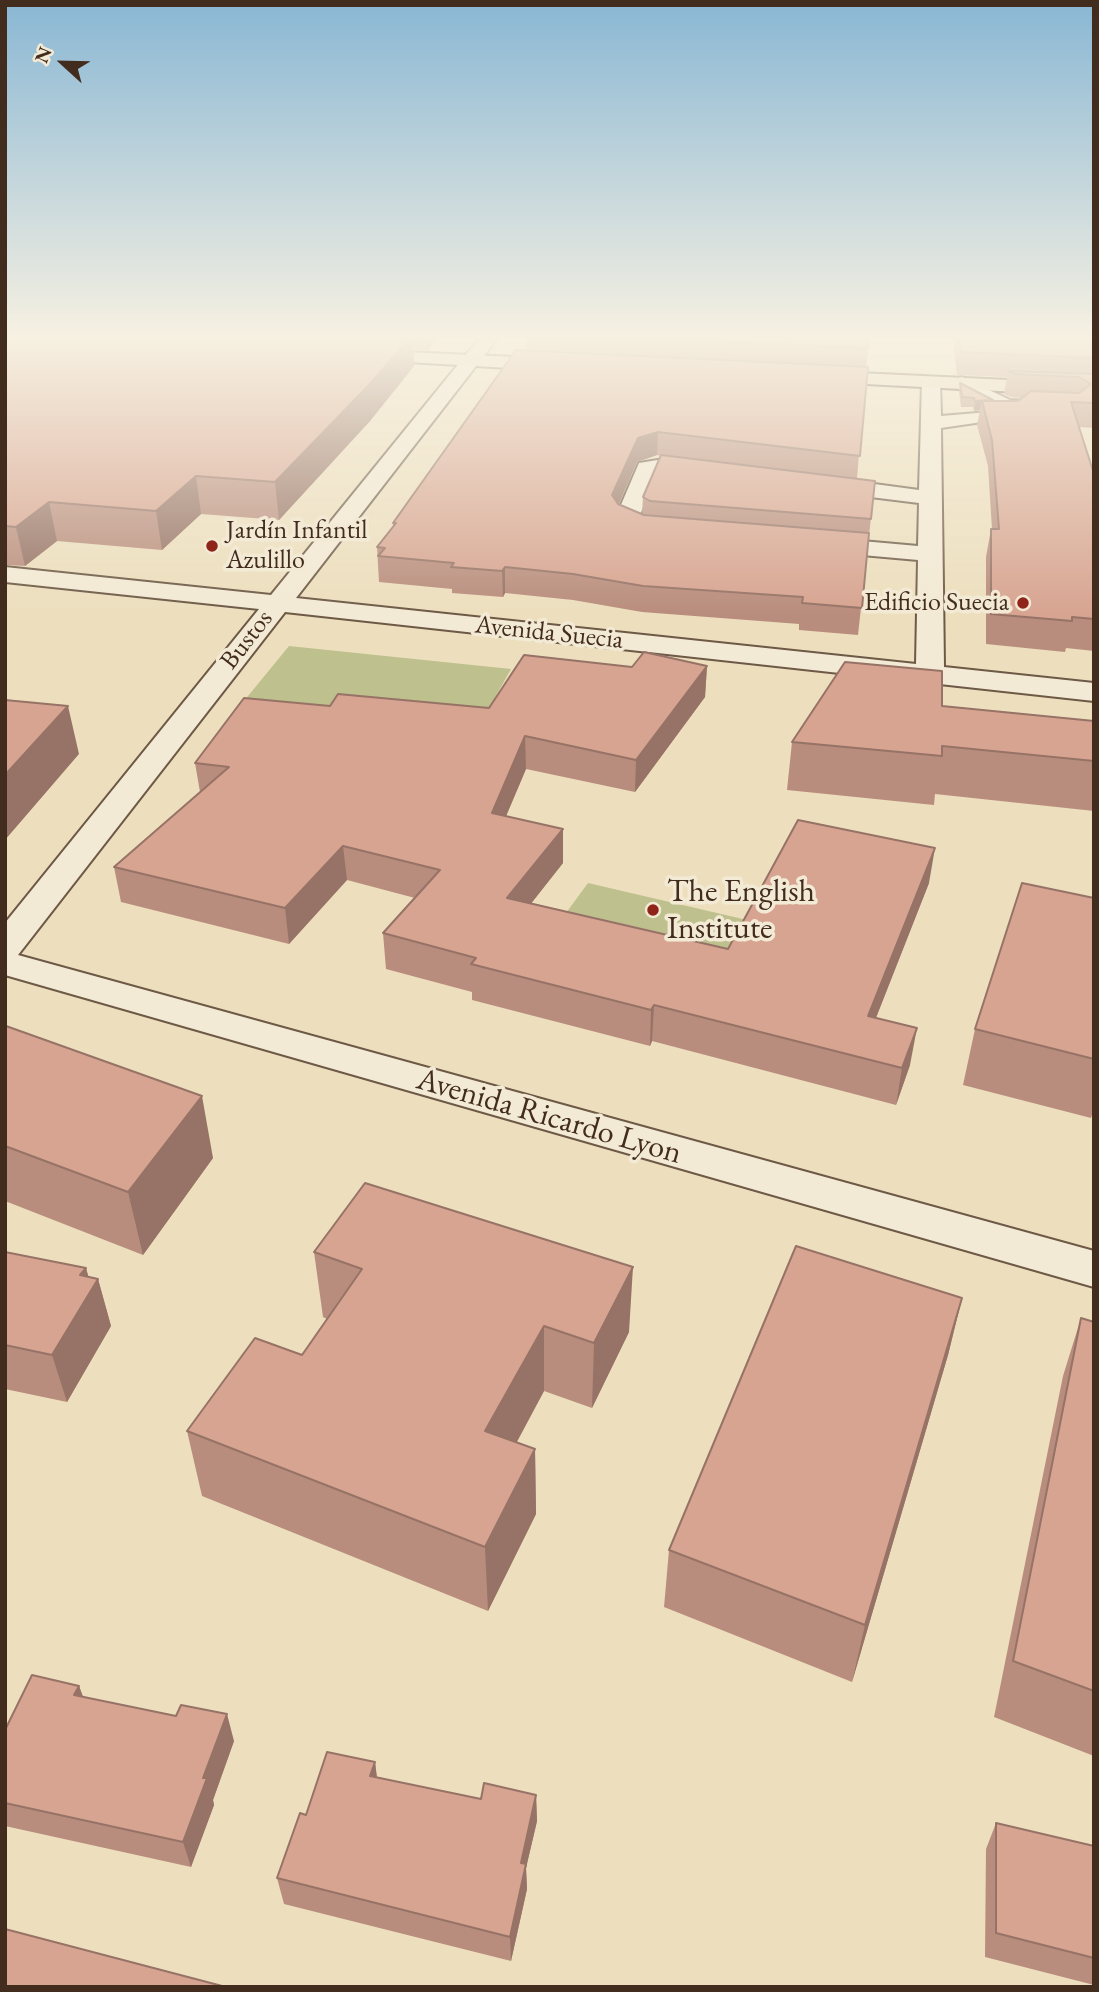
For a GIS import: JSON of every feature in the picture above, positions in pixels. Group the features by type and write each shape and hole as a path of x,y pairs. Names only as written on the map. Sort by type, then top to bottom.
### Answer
{"street":[{"name":"Bustos","path":"5,947 416,428"},
{"path":"930,674 931,428"},
{"path":"685,533 643,530 626,521 647,468 670,464 737,473"},
{"path":"804,482 931,498"},
{"path":"796,542 930,554"},
{"name":"Avenida Suecia","path":"5,574 1094,692"},
{"name":"Avenida Ricardo Lyon","path":"5,963 1094,1269"}],"green space":[{"path":"289,646 511,669 475,733 239,707"},
{"path":"588,883 747,920 717,973 552,932"}],"building":[{"path":"5,428 327,428 275,482 196,476 156,511 49,502 16,527 5,526"},
{"path":"461,428 863,428 860,456 658,432 638,438 612,495 618,504 644,515 869,533 862,608 802,603 803,597 643,586 573,574 505,567 502,571 451,567 454,563 378,556 385,548 377,547 396,523 393,523"},
{"path":"989,428 1079,428 1094,474 1094,619 1072,617 1072,621 991,614 991,529 999,529"},
{"path":"661,455 875,481 871,519 650,501 643,497"},
{"path":"644,652 707,666 636,760 525,736 492,813 563,829 507,898 728,949 798,820 935,848 868,1016 917,1028 902,1068 654,1005 651,1010 471,964 476,958 383,933 440,870 343,846 285,908 114,867 229,767 195,763 244,698 330,706 338,694 489,708 524,655 632,667"},
{"path":"845,662 942,671 942,706 1094,721 1094,761 942,746 942,756 792,742"},
{"path":"5,700 68,706 5,775"},
{"path":"1022,883 1094,898 1094,1059 975,1029"},
{"path":"5,1026 202,1096 128,1192 5,1146"},
{"path":"365,1183 633,1267 594,1343 544,1326 485,1431 535,1449 485,1547 187,1431 255,1338 302,1355 362,1269 314,1252"},
{"path":"796,1246 962,1298 865,1625 669,1550"},
{"path":"5,1252 86,1268 80,1275 98,1279 52,1355 5,1345"},
{"path":"1081,1318 1094,1322 1094,1691 1013,1661"},
{"path":"32,1675 79,1686 74,1695 176,1716 181,1705 227,1714 183,1842 5,1803 5,1730"},
{"path":"327,1752 375,1762 370,1776 481,1799 484,1783 536,1795 521,1863 526,1864 510,1937 277,1878 300,1813 306,1815"},
{"path":"996,1823 1094,1846 1094,1958 996,1933"},
{"path":"5,1929 226,1987 5,1987"}],"place":[{"name":"Jardín Infantil Azulillo","path":"212,546"},
{"name":"Edificio Suecia","path":"1023,603"},
{"name":"The English Institute","path":"653,910"}]}
